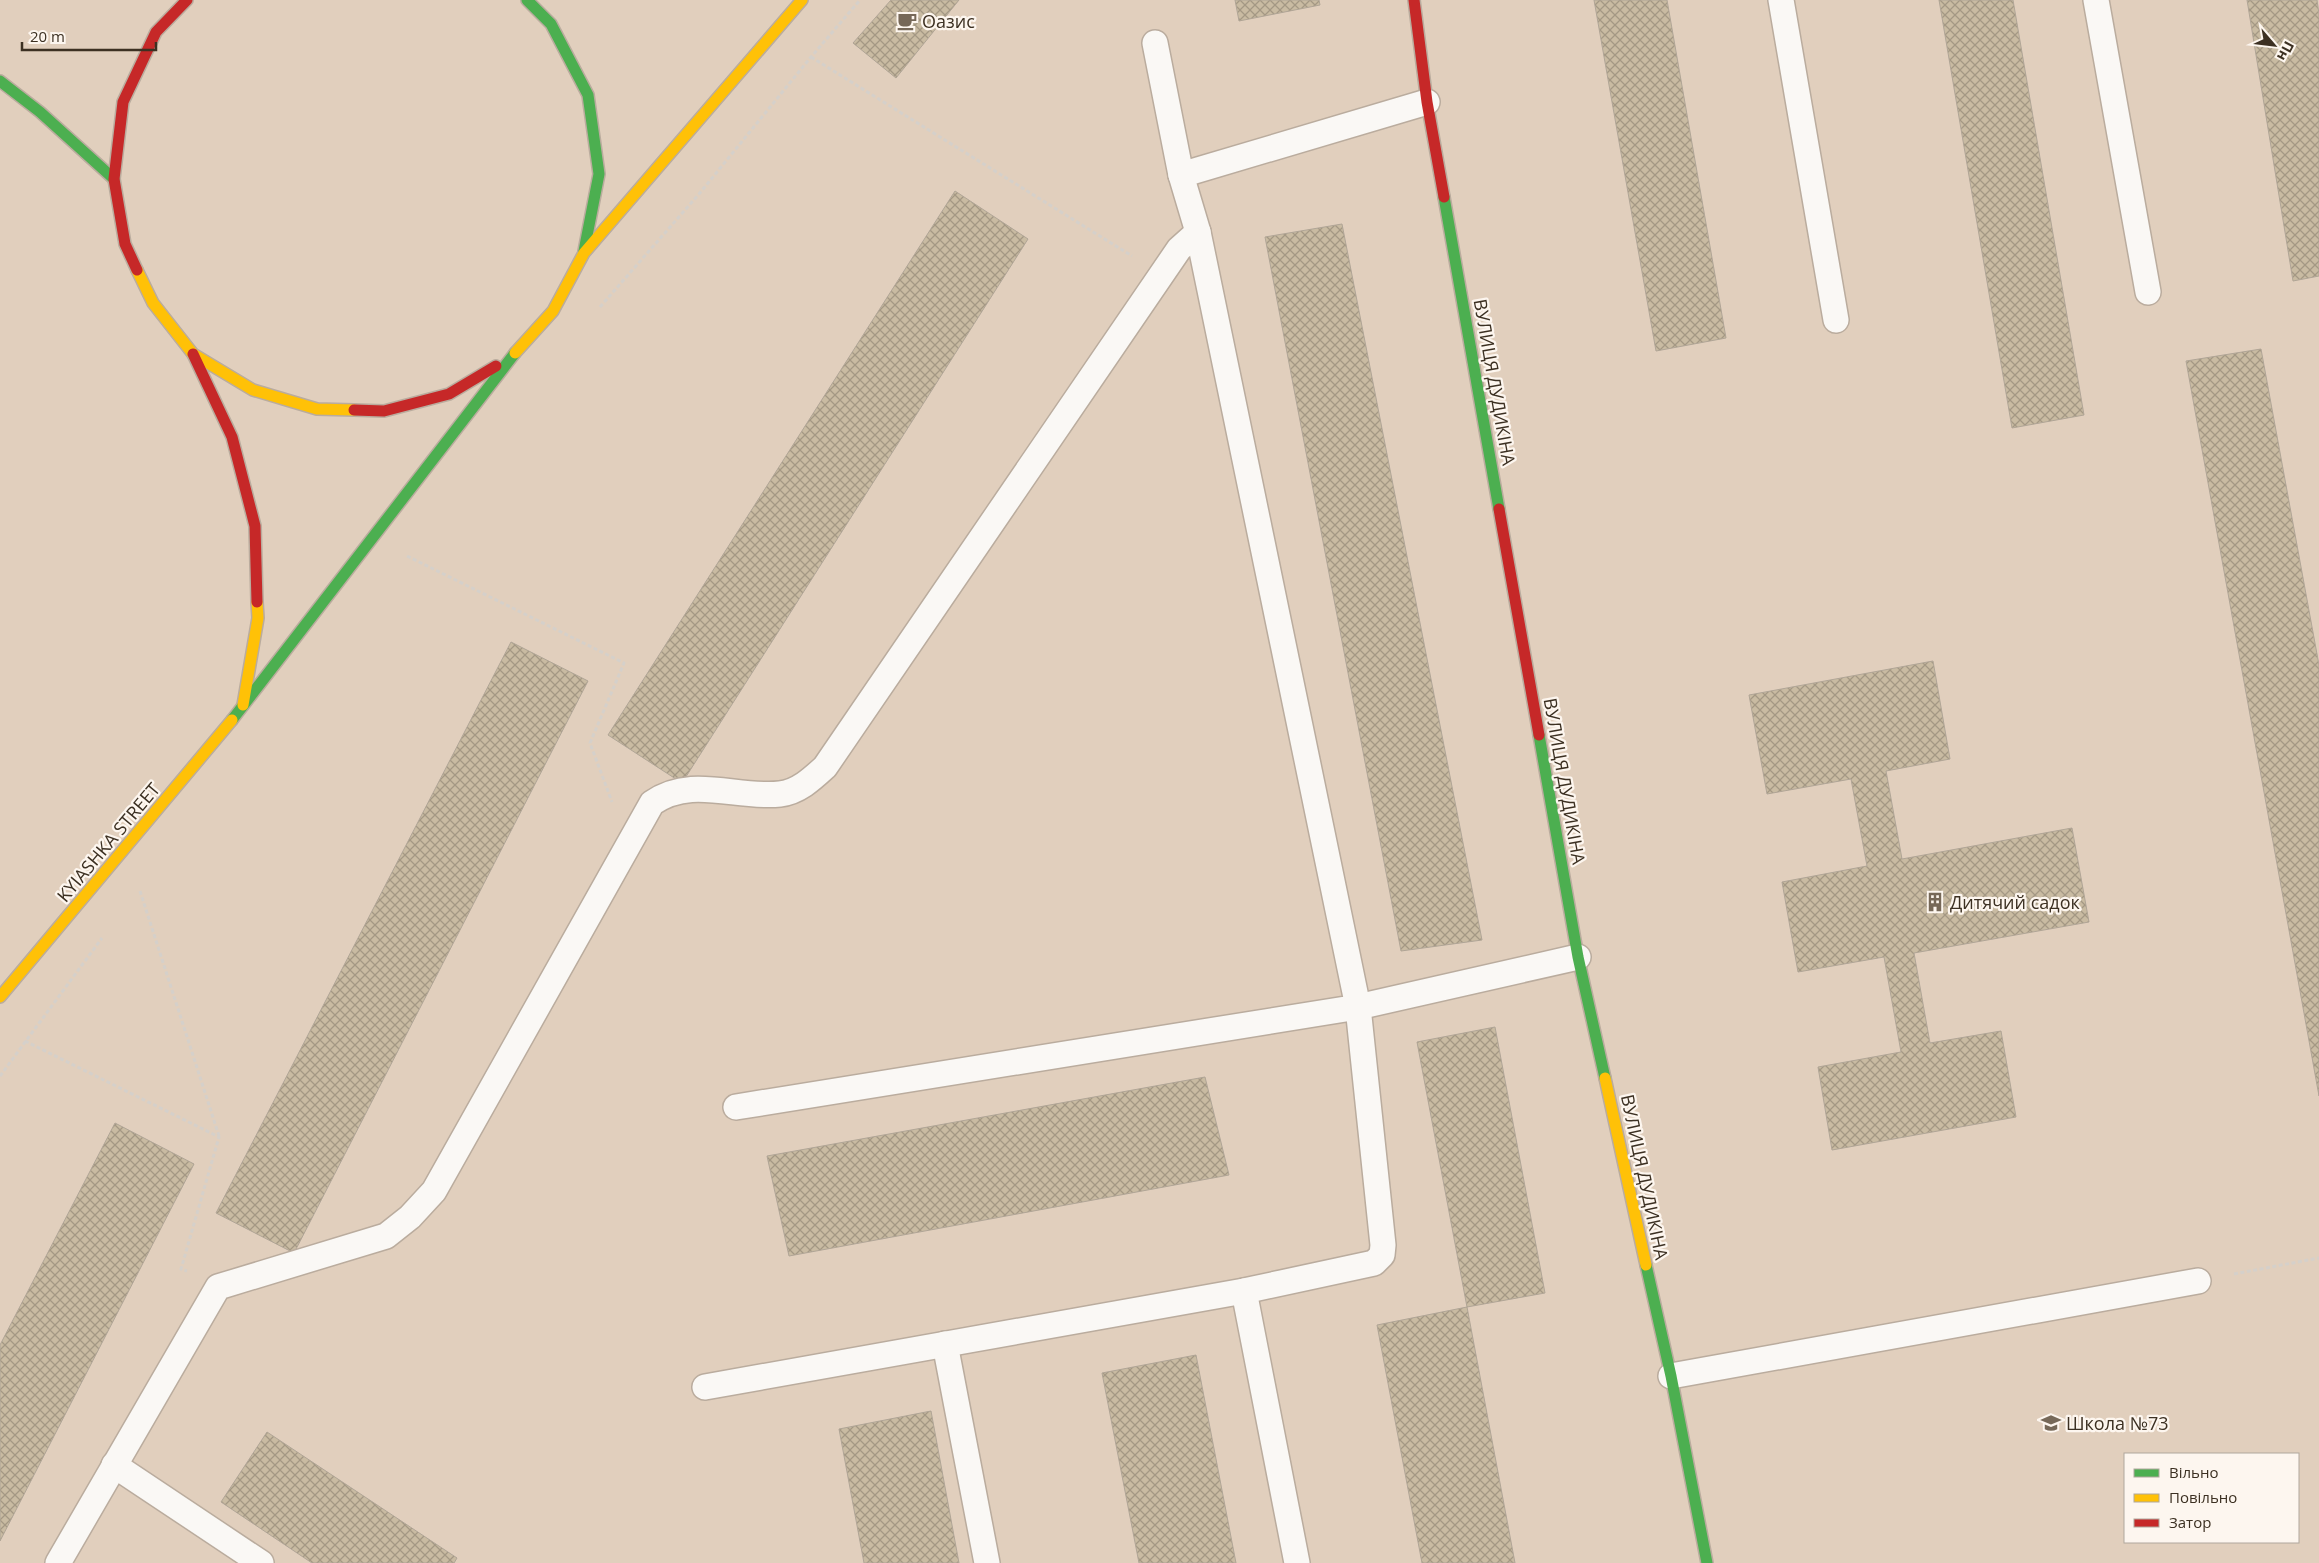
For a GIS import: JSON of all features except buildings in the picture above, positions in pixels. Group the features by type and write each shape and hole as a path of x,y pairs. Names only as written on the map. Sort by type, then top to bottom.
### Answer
{"street":[{"path":"187,0 156,32 123,102 114,180 125,244 153,303 194,354 232,437 255,526 258,618 242,709"},
{"path":"527,0 551,24 588,95 599,174 584,253"},
{"path":"194,354 253,390 317,409 384,411 450,394 508,360 553,311 584,253 802,0"},
{"name":"ВУЛИЦЯ ДУДИКІНА","path":"1414,0 1428,102 1578,957 1671,1376 1707,1563"},
{"path":"0,81 40,112 114,180"},
{"name":"KYIASHKA STREET","path":"0,997 242,709 508,360"}],"lane":[{"path":"1782,0 1836,320"},
{"path":"2096,0 2148,292"},
{"path":"705,1387 1244,1291 1374,1263 1382,1255 1383,1245 1358,1008 1198,232 1181,174 1154,43"},
{"path":"1181,174 1428,102"},
{"path":"58,1563 218,1287 386,1236 410,1217 434,1191 652,803 676,790 697,789 780,794 807,784 825,767 1179,249 1198,232"},
{"path":"736,1106 1358,1008 1578,957"},
{"path":"1671,1376 2198,1281"},
{"path":"1244,1291 1297,1563"},
{"path":"945,1344 987,1563"},
{"path":"114,1466 261,1563"}],"path":[{"path":"811,57 1162,275"},
{"path":"400,552 624,663 590,743 628,847"},
{"path":"140,891 220,1137 181,1269 218,1287"},
{"path":"26,1041 220,1137"},
{"path":"2198,1281 2319,1258"}],"traffic: fast":[{"path":"527,0 551,24 588,95 599,174 584,251"},
{"path":"0,81 40,112 114,179"},
{"path":"1444,197 1499,509"},
{"path":"232,720 515,353"},
{"path":"1539,735 1578,957 1605,1078"},
{"path":"1646,1265 1671,1376 1707,1563"}],"traffic: slow":[{"path":"515,353 553,311 584,253 802,0"},
{"path":"137,270 153,303 193,354 253,390 317,409 354,410"},
{"path":"243,705 258,618 257,602"},
{"path":"0,997 232,720"},
{"path":"1605,1078 1646,1265"}],"traffic: jam":[{"path":"137,270 125,244 114,179 123,102 156,32 187,0"},
{"path":"1414,0 1427,102 1444,197"},
{"path":"193,354 232,437 255,526 257,602"},
{"path":"354,410 384,411 449,394 496,366"},
{"path":"1499,509 1539,735"}],"place":[{"name":"Оазис","path":"907,21"},
{"name":"Дитячий садок","path":"1935,902"},
{"name":"Школа №73","path":"2051,1423"}]}
